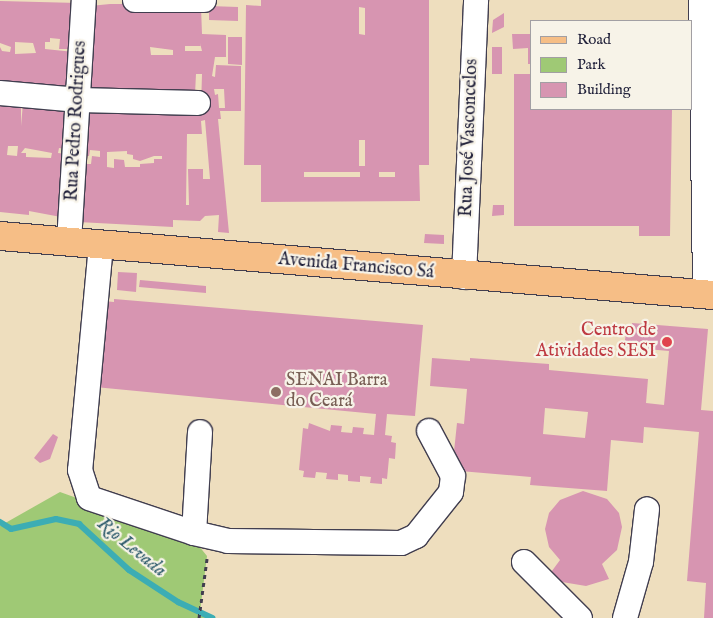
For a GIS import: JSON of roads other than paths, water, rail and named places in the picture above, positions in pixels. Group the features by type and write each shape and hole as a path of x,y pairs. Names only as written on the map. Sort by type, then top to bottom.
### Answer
{"main road":[{"name":"Avenida Francisco Sá","path":"0,236 464,277 709,295"}],"street":[{"name":"Rua Pedro Rodrigues","path":"69,242 84,0"},
{"path":"135,0 204,1"},
{"name":"Rua José Vasconcelos","path":"464,277 476,0"},
{"path":"701,0 709,295"},
{"path":"0,93 79,100 198,103"},
{"path":"101,245 82,441 82,484 89,498 194,533 228,540 408,540 451,492 453,483 453,476 429,431"},
{"path":"194,533 200,432"},
{"path":"625,618 641,562 647,509"},
{"path":"524,562 580,618"}],"waterway":[{"name":"Rio Levada","path":"0,522 11,529 56,519 79,524 129,570 178,602 212,618"}],"place":[{"name":"Centro de Atividades SESI","path":"667,342"},
{"name":"SENAI Barra do Ceará","path":"276,392"}]}
